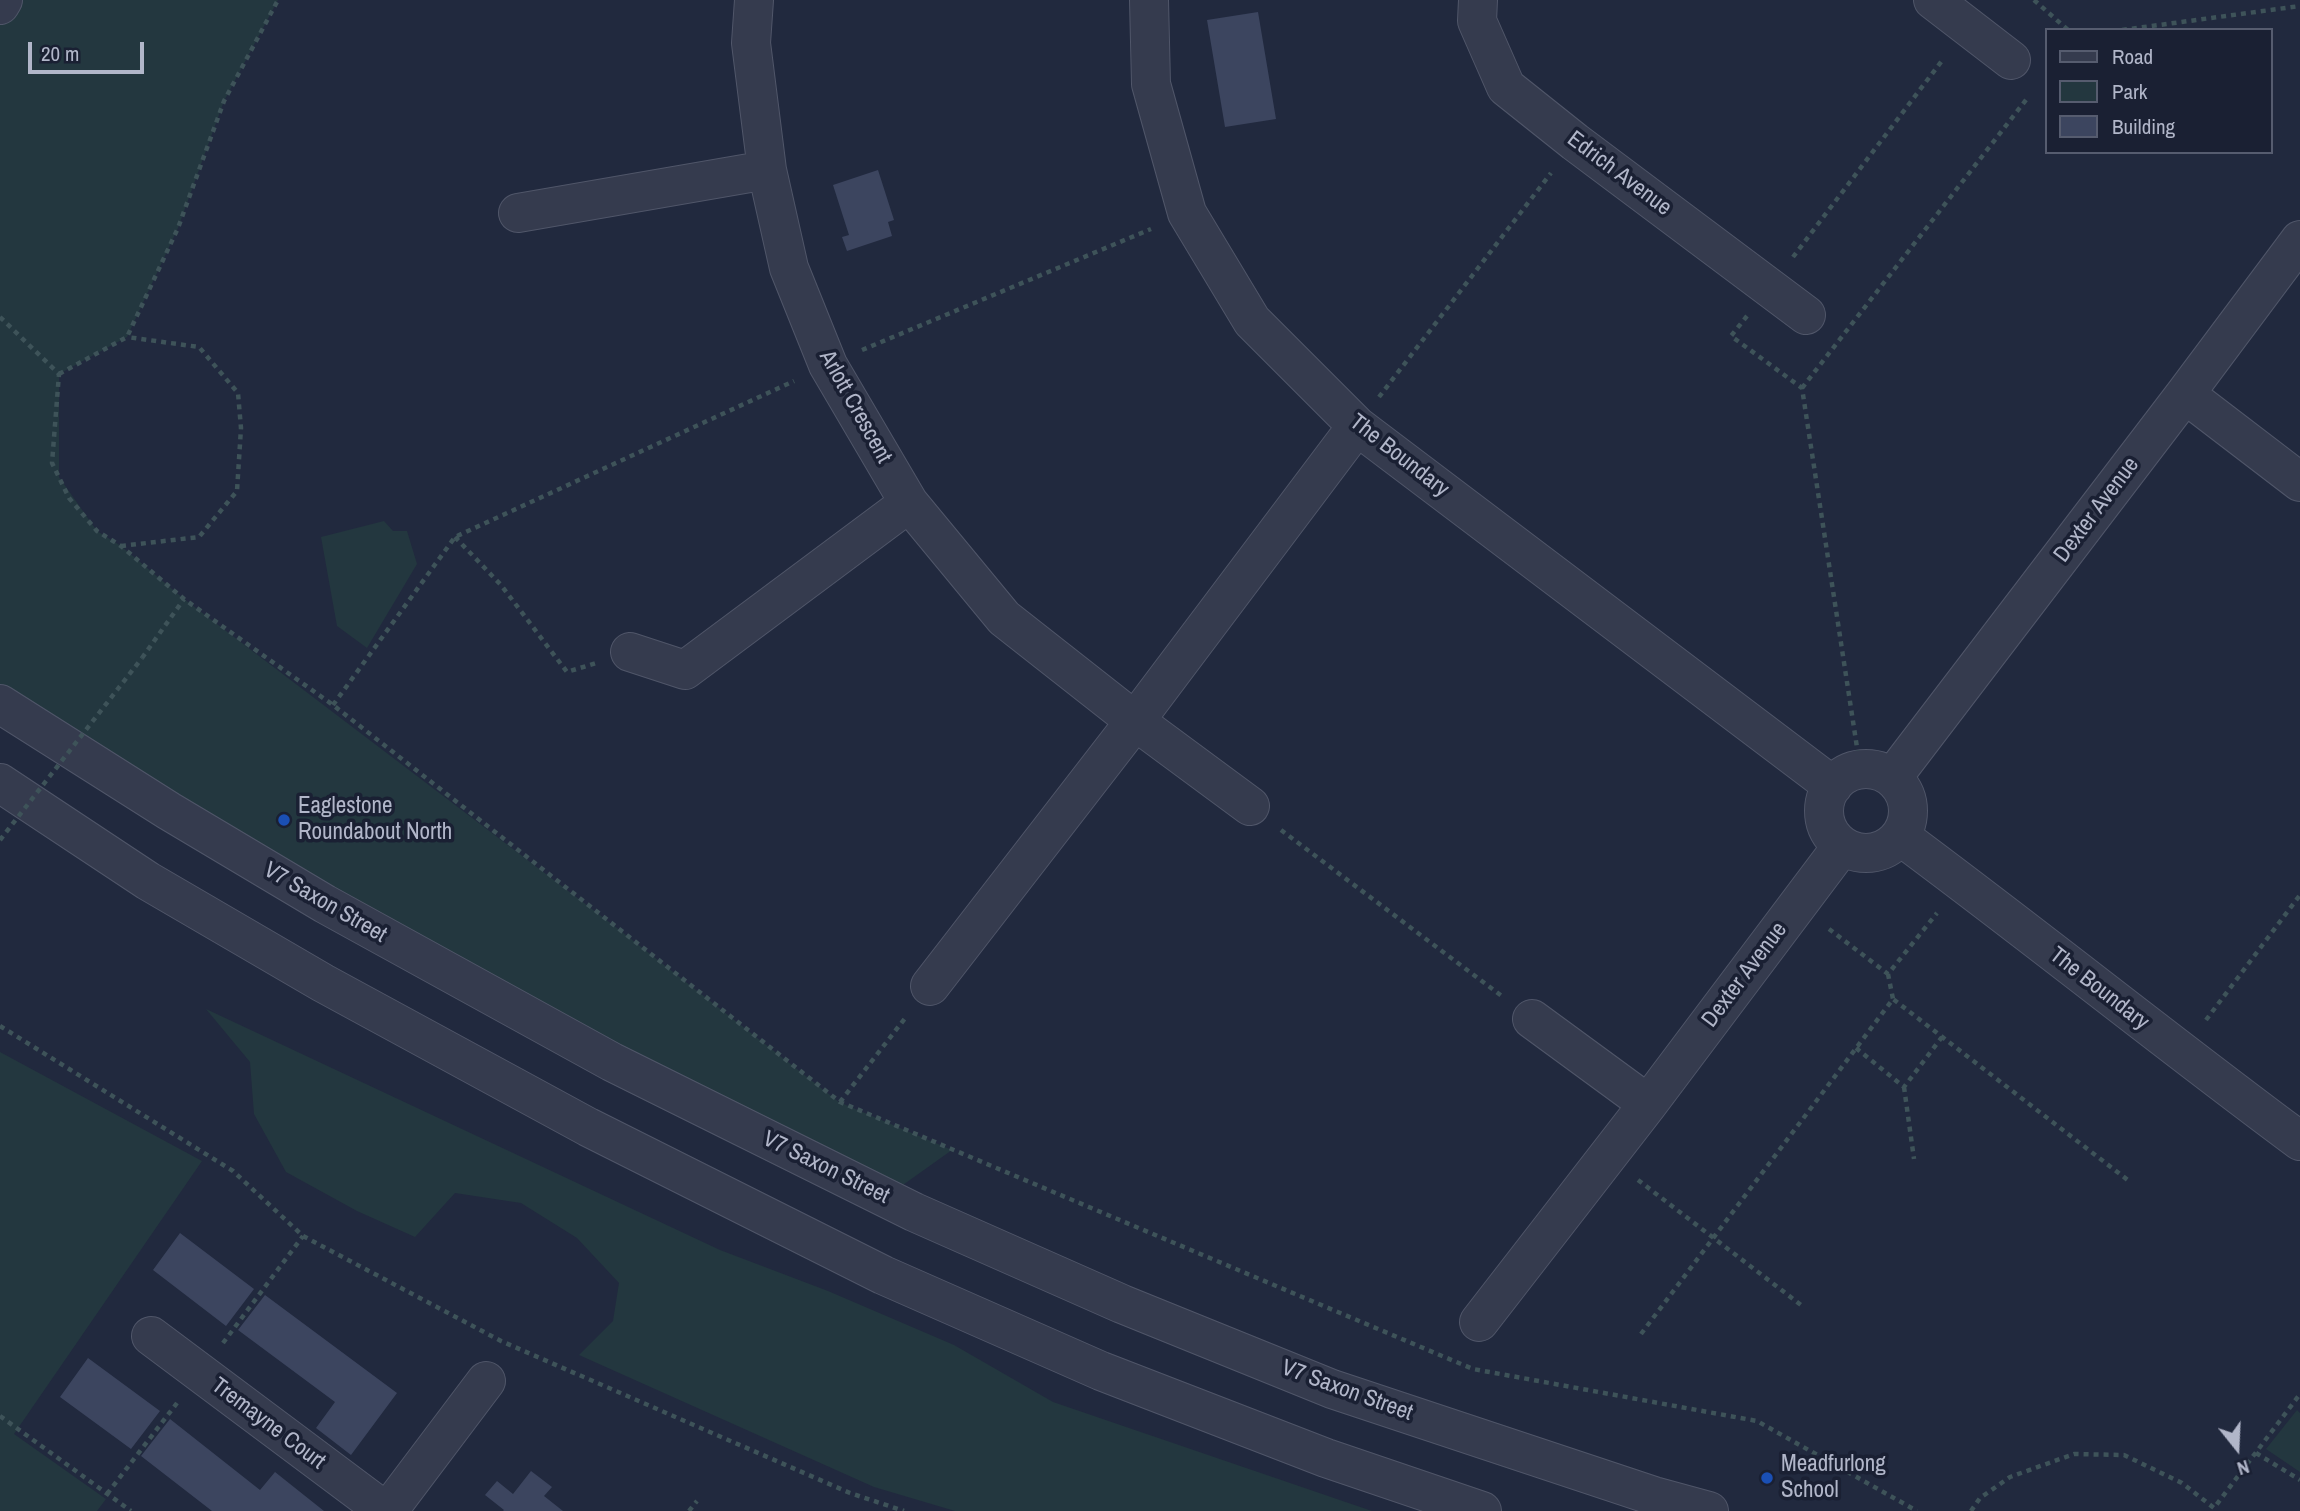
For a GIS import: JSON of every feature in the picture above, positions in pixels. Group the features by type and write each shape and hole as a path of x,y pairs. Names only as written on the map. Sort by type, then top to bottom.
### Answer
{"street":[{"path":"0,5 3,0"},
{"name":"Arlott Crescent","path":"754,0 751,43 767,170 789,268 828,365 909,503 1004,618 1135,721 1250,806"},
{"name":"The Boundary","path":"1149,0 1152,84 1187,213 1252,321 1357,426 1862,777"},
{"name":"Edrich Avenue","path":"1478,0 1477,21 1506,87 1806,315"},
{"path":"1933,0 2011,60"},
{"path":"518,213 767,170"},
{"name":"Dexter Avenue","path":"1862,777 2185,394 2300,240"},
{"path":"2185,394 2300,482"},
{"path":"930,986 1135,721 1357,426"},
{"path":"630,652 684,670 909,503"},
{"name":"V7 Saxon Street","path":"0,704 169,811 325,904 612,1062 914,1212 1122,1304 1332,1389 1654,1496 1709,1511"},
{"path":"1862,777 1901,787 1907,799 1909,812 1906,825 1891,845 1879,851 1854,851 1842,846 1826,824 1826,798 1862,777"},
{"path":"0,783 148,881 335,990 588,1127 883,1276 1113,1376 1326,1458 1482,1511"},
{"name":"The Boundary","path":"1900,836 2181,1053 2300,1141"},
{"name":"Dexter Avenue","path":"1479,1322 1648,1104 1842,846"},
{"path":"1532,1019 1648,1104"},
{"name":"Tremayne Court","path":"151,1336 386,1511"},
{"path":"386,1511 486,1381"}],"path":[{"path":"59,374 127,337 178,228 224,101 278,0"},
{"path":"2034,0 2066,28"},
{"path":"2137,28 2300,6"},
{"path":"1862,777 1802,388 1731,336 1968,27"},
{"path":"1802,388 2030,95"},
{"path":"1357,426 1575,142"},
{"path":"333,705 455,537 828,365 1187,213"},
{"path":"0,317 59,374"},
{"path":"121,546 199,537 237,491 241,428 237,393 199,347 127,337"},
{"path":"59,374 52,463 69,498 97,531 121,546 184,599 333,705 839,1102 1473,1369 1757,1421 1917,1511"},
{"path":"455,537 501,585 567,672 630,652"},
{"path":"0,840 142,658 184,599"},
{"path":"1250,806 1532,1019"},
{"path":"1888,974 1961,882"},
{"path":"2181,1053 2300,895"},
{"path":"1798,905 1888,974 1892,999 2129,1181"},
{"path":"839,1102 930,986"},
{"path":"1641,1334 1892,999"},
{"path":"0,1026 233,1171 303,1236 501,1341 850,1493 904,1511"},
{"path":"1904,1087 1942,1037"},
{"path":"1856,1048 1904,1087 1914,1159"},
{"path":"1607,1156 1801,1305"},
{"path":"1971,1511 1980,1498 2010,1477 2074,1454 2124,1455 2182,1483 2216,1510 2300,1394"},
{"path":"0,1416 131,1511"},
{"path":"2256,1452 2300,1480"},
{"path":"689,1511 697,1501"}],"green space":[{"path":"5,0 278,0 224,101 178,228 127,337 59,374 59,477 97,531 121,546 184,599 617,928 839,1102 952,1150 886,1197 0,704 0,7"},
{"path":"384,521 393,531 407,531 417,564 367,648 337,626 321,537"},
{"path":"206,1009 720,1250 828,1291 954,1345 1053,1402 1372,1511 955,1511 874,1487 579,1355 613,1321 619,1283 577,1238 521,1203 455,1193 415,1237 357,1211 286,1172 254,1114 250,1062"},
{"path":"0,1052 202,1161 14,1434 106,1499 97,1511 0,1511"},
{"path":"2297,1410 2300,1413 2300,1472 2266,1449"}],"building":[{"path":"1258,12 1276,119 1225,127 1207,20"},
{"path":"878,170 894,220 888,222 892,236 847,251 842,237 849,235 833,185"},
{"path":"180,1233 254,1289 226,1326 153,1270"},
{"path":"265,1295 397,1393 351,1455 316,1428 335,1402 238,1330"},
{"path":"88,1358 160,1411 131,1449 60,1397"},
{"path":"170,1419 260,1490 275,1472 324,1511 212,1511 141,1456"},
{"path":"531,1471 552,1487 544,1496 563,1511 503,1511 485,1495 497,1481 513,1494"}],"place":[{"name":"Eaglestone Roundabout North","path":"284,820"},
{"name":"Meadfurlong School","path":"1767,1478"}]}
